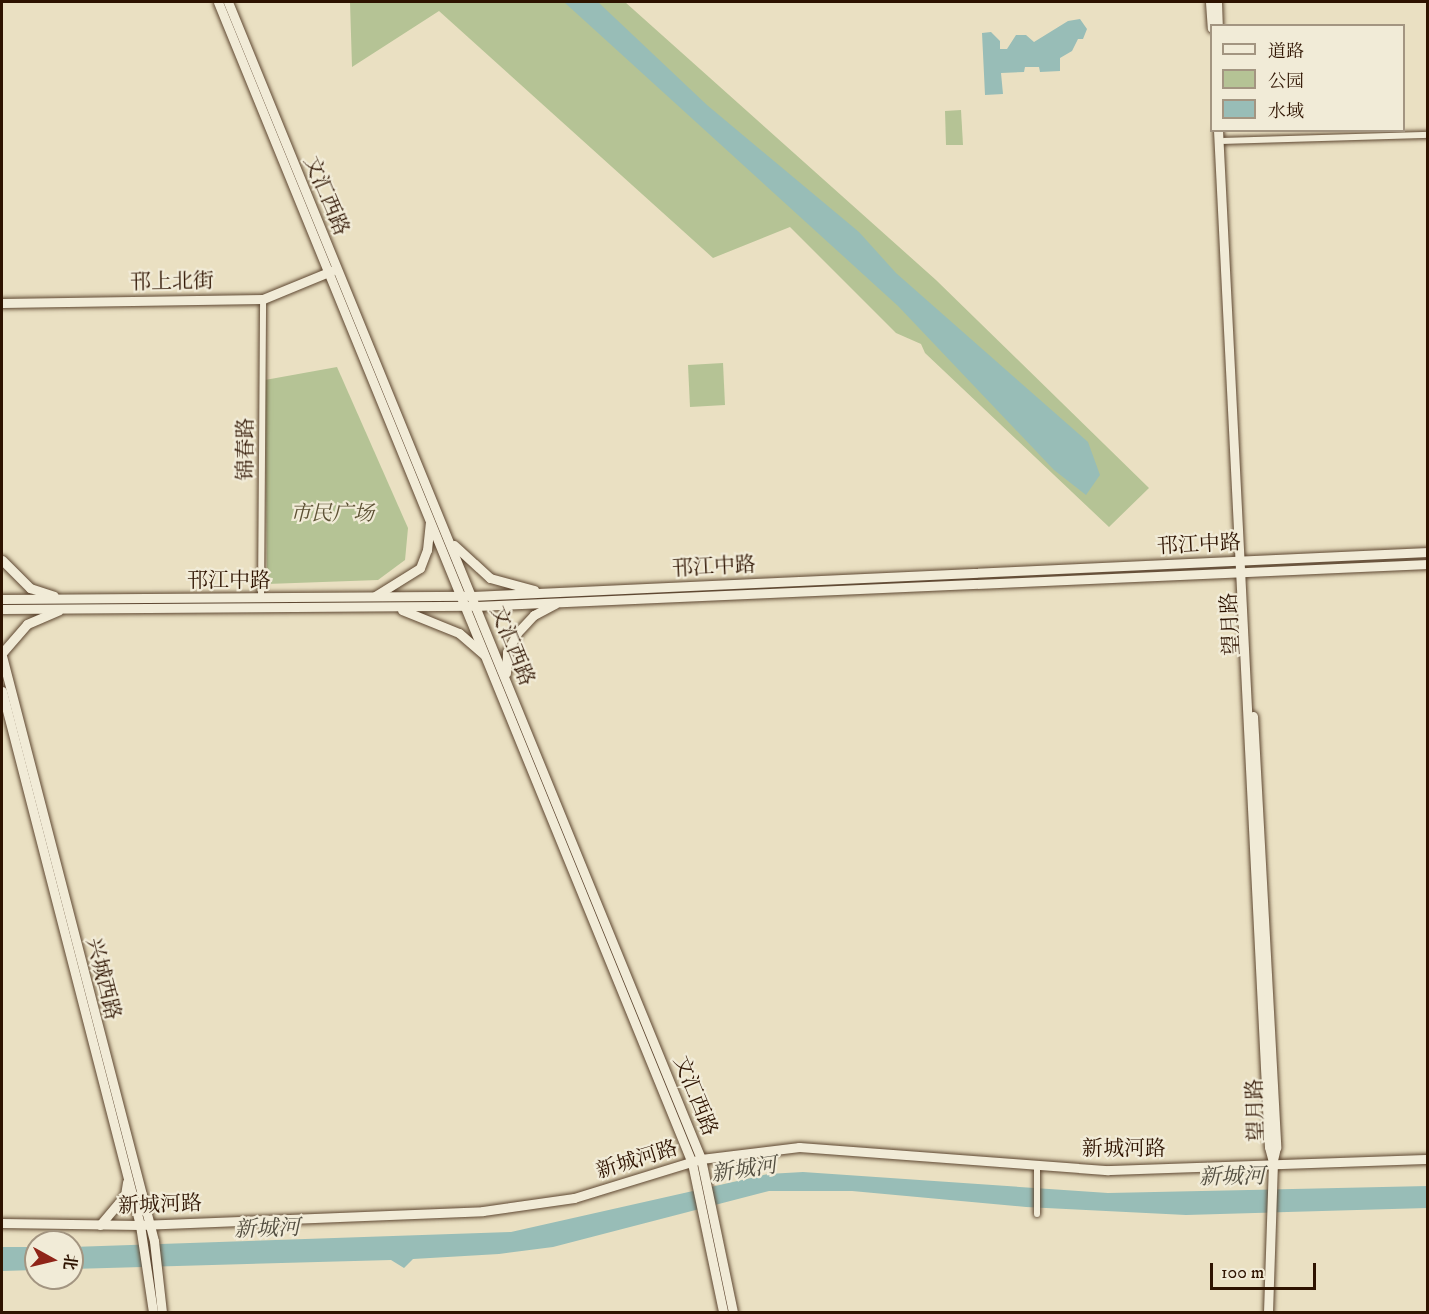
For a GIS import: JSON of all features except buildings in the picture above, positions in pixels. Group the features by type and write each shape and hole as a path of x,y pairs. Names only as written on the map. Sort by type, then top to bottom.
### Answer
{"main road":[{"name":"文汇西路","path":"218,2 326,273 430,521 506,679 696,1161 723,1312"},
{"name":"文汇西路","path":"228,2 448,539 487,658 696,1161"},
{"path":"1210,2 1212,24"},
{"path":"1217,2 1218,24"},
{"name":"望月路","path":"1218,132 1243,562"},
{"name":"望月路","path":"1224,132 1243,574 1276,1148 1273,1162 1268,1312"},
{"name":"邗上北街","path":"2,303 263,299 336,268"},
{"path":"372,597 420,568 427,550 430,521"},
{"path":"448,539 490,578 512,586 554,593"},
{"name":"邗江中路","path":"2,599 62,604 394,607 554,593 1428,552"},
{"path":"2,560 30,588 62,604"},
{"name":"邗江中路","path":"2,609 62,604 372,597 558,602 1243,574 1428,564"},
{"path":"506,679 507,652 517,633 534,615 558,602"},
{"path":"2,655 27,624 62,604"},
{"path":"394,607 459,633 487,658"},
{"name":"兴城西路","path":"2,655 144,1225 153,1312"},
{"name":"兴城西路","path":"2,691 127,1177 144,1225 154,1240 162,1312"},
{"name":"新城河路","path":"2,1222 144,1225 483,1211 574,1198 696,1161 799,1147 1108,1170 1273,1162 1428,1159"},
{"path":"100,1225 125,1195 127,1177"},
{"name":"文汇西路","path":"707,1213 733,1312"}],"street":[{"path":"1224,141 1428,135"},
{"name":"锦春路","path":"261,599 263,299"},
{"path":"1037,1165 1037,1214"}],"green space":[{"path":"350,2 625,2 936,280 1149,488 1109,527 925,353 921,344 896,333 790,227 713,258 439,11 352,67"},
{"path":"961,110 963,145 946,145 945,111"},
{"path":"723,363 725,405 690,407 688,365"},
{"name":"市民广场","path":"337,367 408,528 405,560 378,580 267,584 265,380"}],"water":[{"path":"564,2 598,2 707,105 859,232 896,273 1088,442 1100,475 1086,495 1054,470 898,306"},
{"path":"1080,19 1087,29 1083,39 1078,39 1072,51 1060,58 1060,71 1040,72 1039,67 1025,67 1024,72 1001,73 1003,94 985,95 982,33 991,32 1000,41 1000,49 1007,49 1016,35 1026,35 1034,42 1068,21"},
{"path":"803,1172 1108,1193 1428,1186 1427,1208 1186,1215 1026,1207 852,1191 769,1191 553,1247 499,1254 413,1259 404,1268 391,1260 84,1269 84,1247 511,1232 768,1174"},
{"path":"2,1247 24,1247 24,1270 2,1271"}],"water label":[{"name":"新城河","path":"744,1170"},
{"name":"新城河","path":"1232,1177"},
{"name":"新城河","path":"267,1229"}]}
